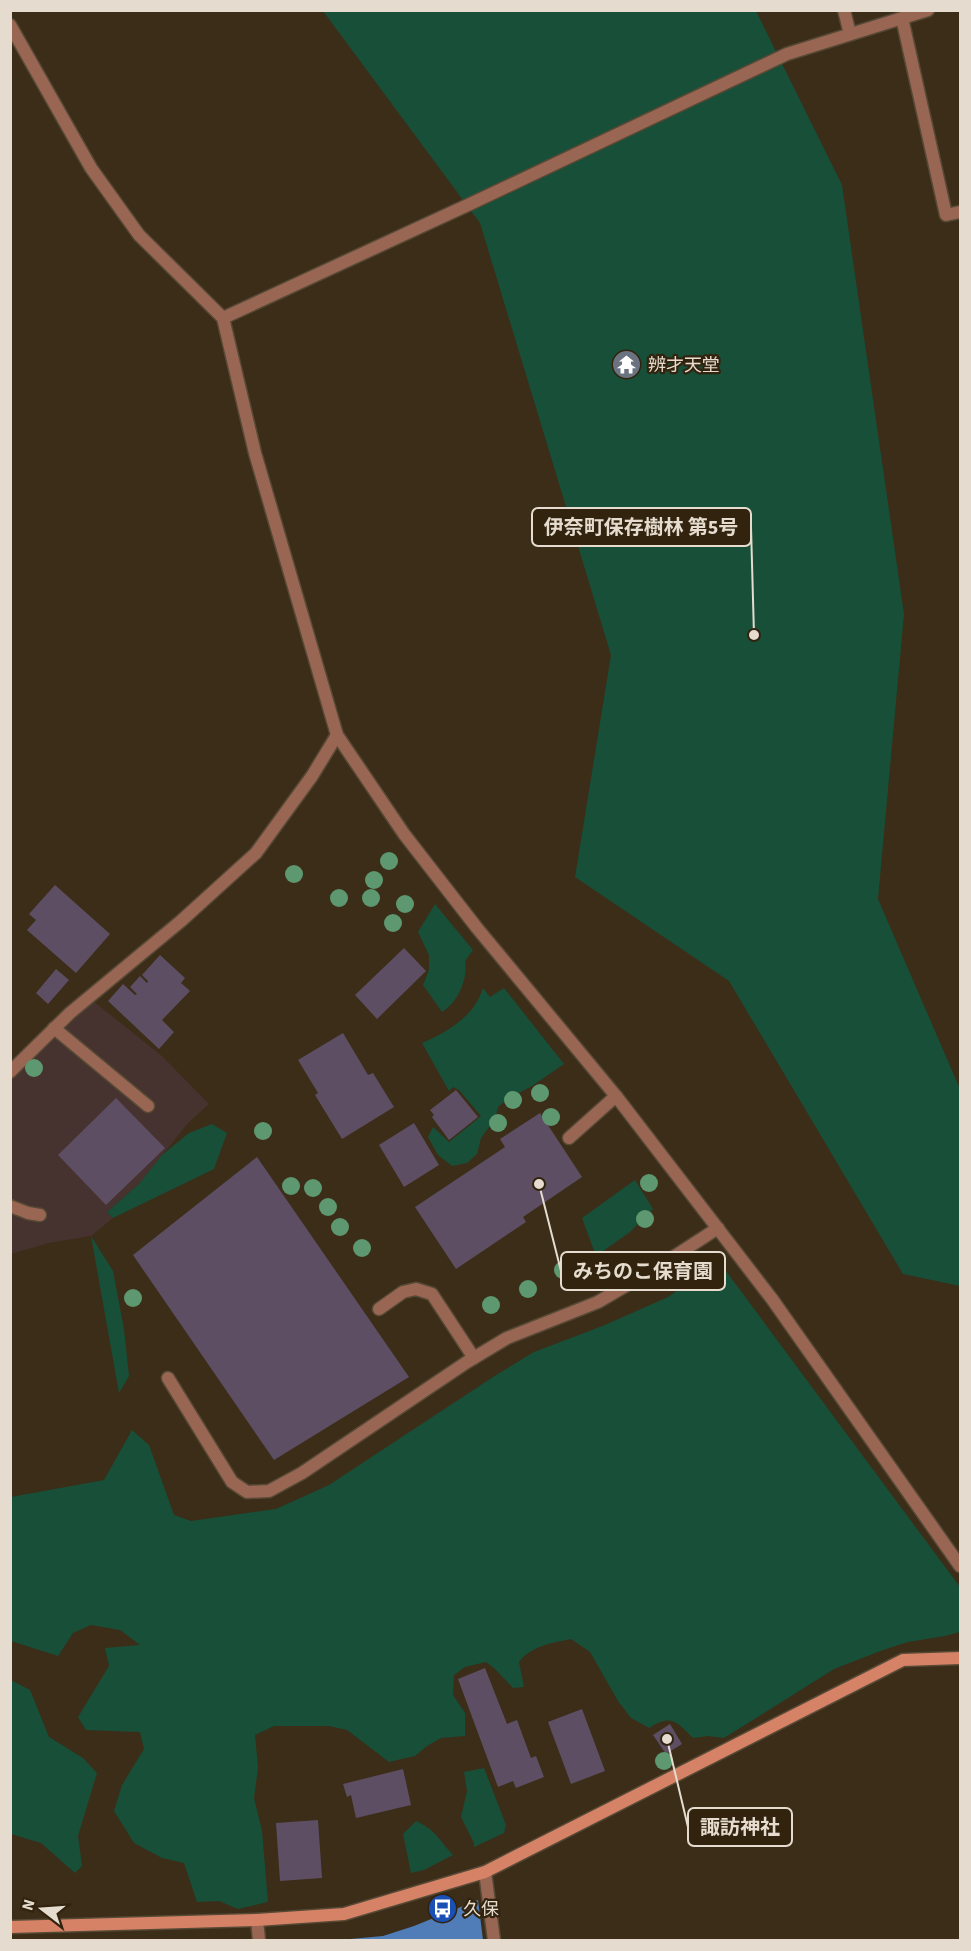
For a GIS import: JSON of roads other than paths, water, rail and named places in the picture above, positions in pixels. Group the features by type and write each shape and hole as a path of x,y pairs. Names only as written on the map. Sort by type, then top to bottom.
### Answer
{"street":[{"path":"844,10 850,34"},
{"path":"223,318 787,54 928,10"},
{"path":"902,18 946,215 960,212"},
{"path":"10,25 91,168 139,235 223,318 255,453 337,735 418,852 477,928 615,1096 772,1299 960,1566"},
{"path":"10,1072 70,1013 181,921 256,853 312,776 337,735"},
{"path":"54,1028 148,1106"},
{"path":"569,1138 615,1096"},
{"path":"10,1206 40,1215"},
{"path":"168,1378 232,1482 247,1492 269,1491 303,1473 507,1338 598,1302 718,1228"},
{"path":"379,1309 404,1292 416,1289 432,1294 474,1358"},
{"path":"10,1927 257,1920 344,1914 485,1872 903,1660 960,1658"},
{"path":"485,1872 494,1941"},
{"path":"257,1920 259,1941"}],"water":[{"path":"478,1900 483,1940 339,1940 383,1936"}],"place":[{"name":"辨才天堂","path":"627,365"},
{"name":"伊奈町保存樹林 第5号","path":"754,635"},
{"name":"みちのこ保育園","path":"539,1184"},
{"name":"諏訪神社","path":"667,1739"},
{"name":"久保","path":"442,1909"}]}
